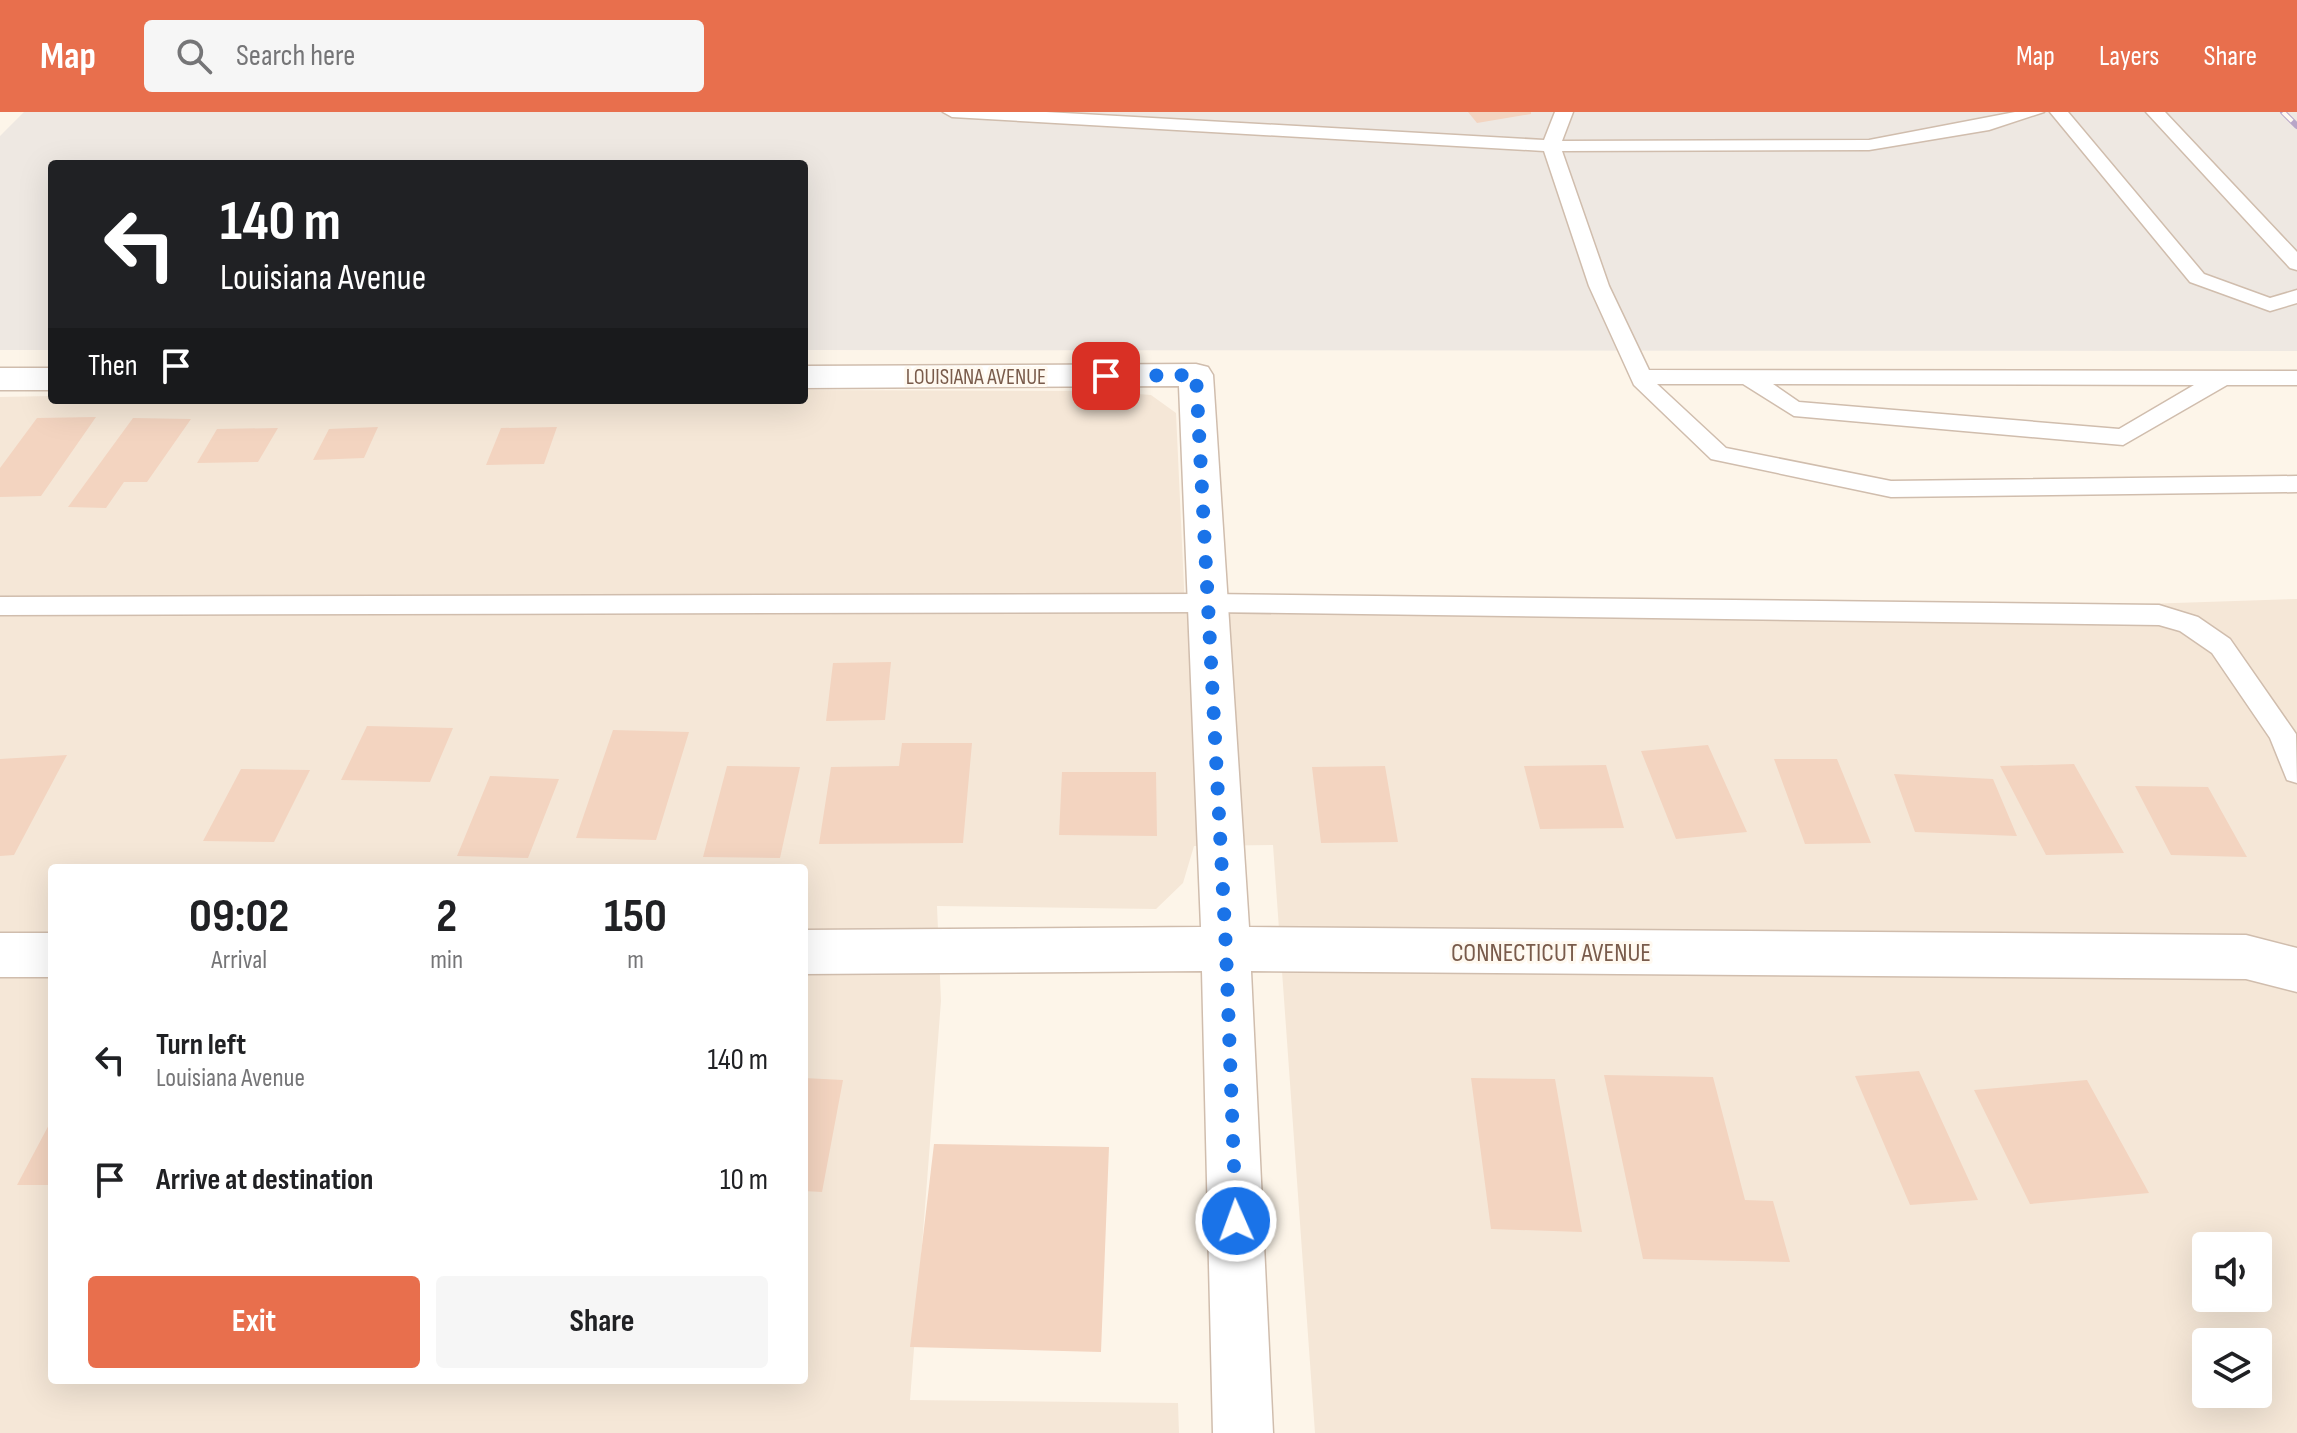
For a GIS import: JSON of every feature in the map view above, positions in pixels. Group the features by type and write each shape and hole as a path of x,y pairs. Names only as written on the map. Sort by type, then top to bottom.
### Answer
{"street":[{"name":"LOUISIANA AVENUE","path":"808,377 1196,375 1208,603"},
{"path":"0,379 48,379"},
{"path":"1208,603 1226,949 1243,1433"},
{"name":"CONNECTICUT AVENUE","path":"808,952 1226,949 2246,957 2297,970"},
{"path":"0,955 48,955"}],"lane":[{"path":"952,112 1551,146 1869,145 1989,125 2035,112"},
{"path":"1564,112 1551,146 1599,286 1645,385 1719,454 1891,489 2297,484"},
{"path":"2059,112 2197,278 2270,305 2297,296"},
{"path":"2155,112 2297,264"},
{"path":"1642,377 2297,378"},
{"path":"1748,377 1794,409 2123,437 2223,378"},
{"path":"0,606 1208,603 2159,615 2189,624 2221,646 2282,734 2297,772"}],"shaded area":[{"path":"24,112 2297,112 2297,351 808,350 808,160 48,160 48,350 0,350 0,136"},
{"path":"808,390 1099,391 1151,395 1176,413 1185,609 1960,610 2297,599 2297,1433 1315,1433 1273,845 1194,846 1183,883 1156,909 937,906 941,1001 910,1400 1178,1403 1179,1433 0,1433 0,397 48,396 48,404 808,404"}],"building":[{"path":"1468,112 1531,112 1531,114 1477,123"},
{"path":"96,417 41,496 0,497 0,468 37,418"},
{"path":"133,418 191,419 147,482 124,482 106,508 68,507"},
{"path":"378,427 364,458 313,460 329,429"},
{"path":"557,427 544,464 486,465 501,428"},
{"path":"278,428 258,462 197,463 217,429"},
{"path":"891,662 885,720 826,721 833,663"},
{"path":"367,726 453,728 430,782 341,780"},
{"path":"613,730 689,732 656,840 576,838"},
{"path":"902,743 972,743 963,843 819,844 831,767 899,766"},
{"path":"1708,745 1747,832 1676,839 1641,751"},
{"path":"67,755 14,855 0,856 0,759"},
{"path":"1774,759 1837,759 1871,843 1805,844"},
{"path":"2074,764 2124,853 2046,855 2000,766"},
{"path":"1606,765 1624,828 1540,829 1524,766"},
{"path":"727,766 800,767 780,858 703,857"},
{"path":"1385,766 1398,842 1321,843 1312,767"},
{"path":"241,769 310,770 274,842 203,841"},
{"path":"1062,772 1156,772 1157,836 1059,835"},
{"path":"1894,774 1993,779 2017,836 1915,832"},
{"path":"490,776 559,779 528,858 457,856"},
{"path":"2135,786 2208,787 2247,857 2171,855"},
{"path":"1919,1071 1978,1200 1910,1205 1855,1076"},
{"path":"1604,1075 1713,1077 1745,1200 1773,1201 1790,1262 1643,1259"},
{"path":"808,1078 843,1080 822,1192 808,1191"},
{"path":"1471,1078 1555,1079 1582,1232 1491,1229"},
{"path":"2087,1080 2149,1193 2030,1204 1974,1090"},
{"path":"48,1127 48,1185 17,1185"},
{"path":"934,1144 1109,1147 1101,1352 910,1347"}],"railway":[{"path":"2283,112 2297,126"}],"route":[{"path":"1106,376 1196,375 1226,949 1236,1221"}]}
